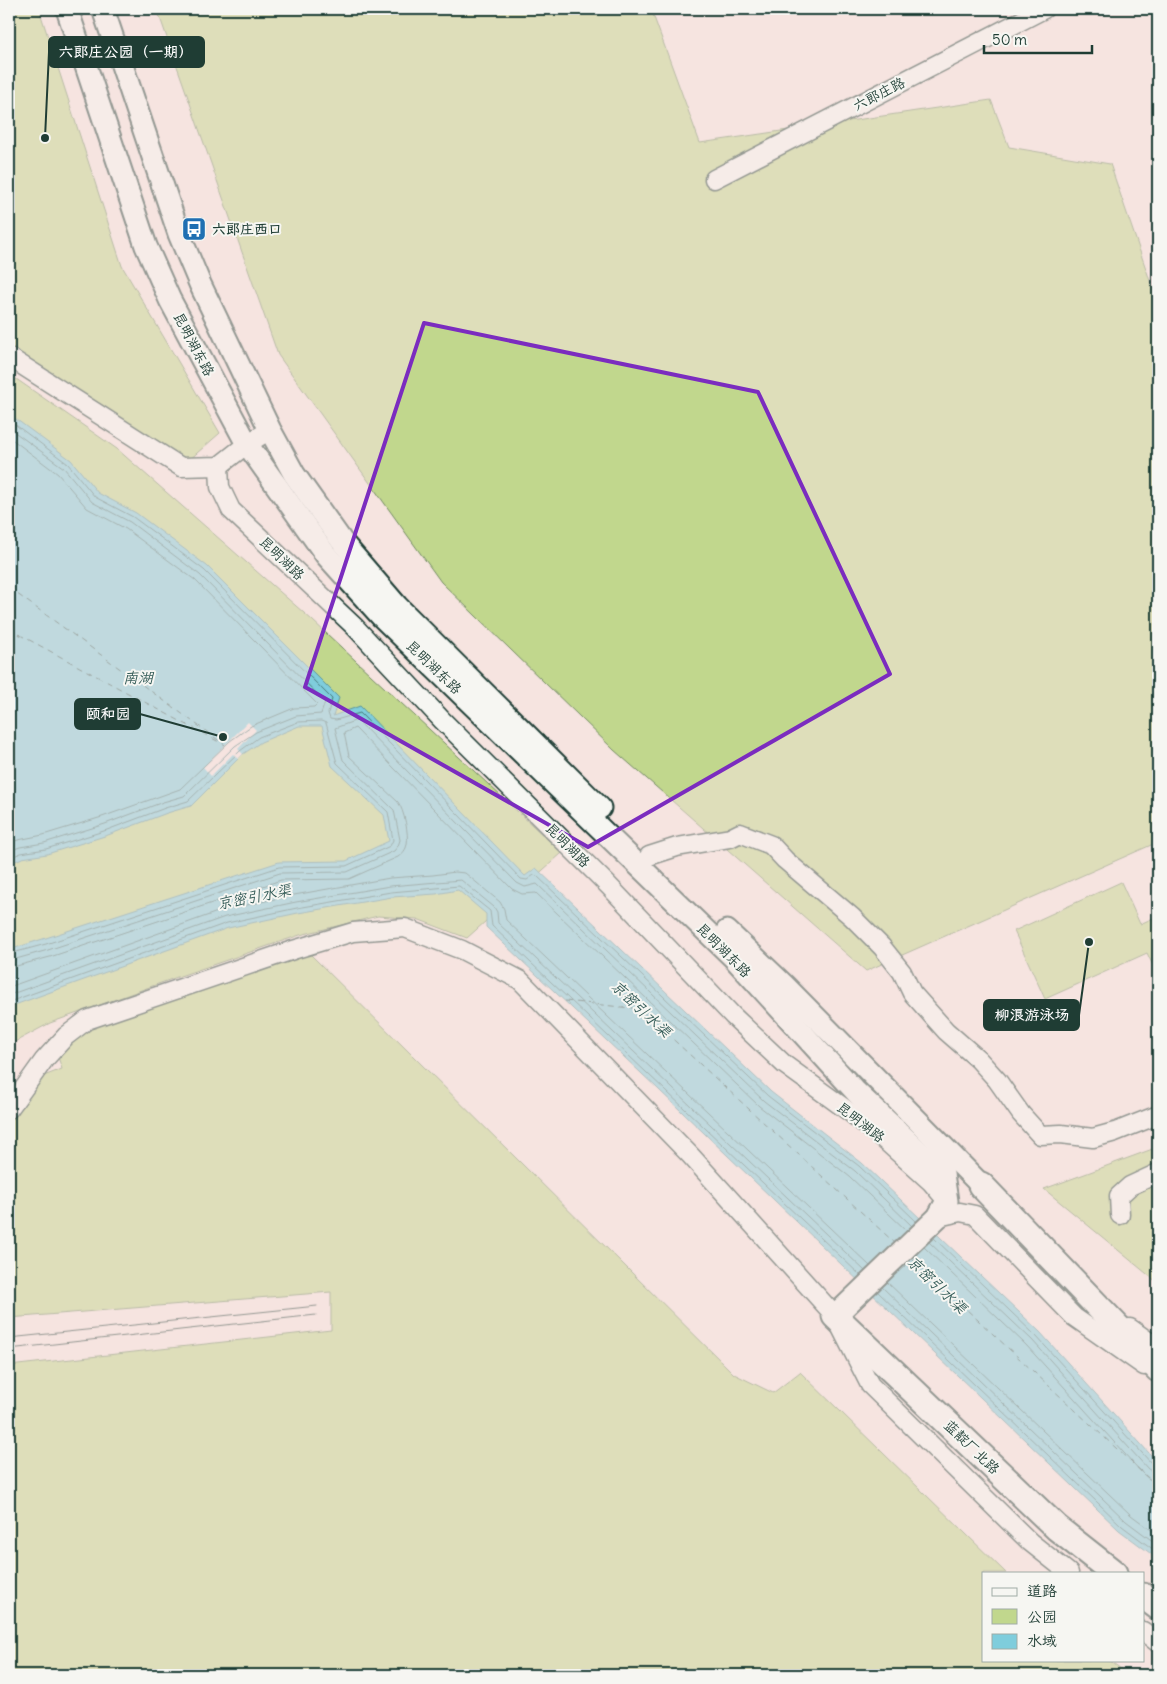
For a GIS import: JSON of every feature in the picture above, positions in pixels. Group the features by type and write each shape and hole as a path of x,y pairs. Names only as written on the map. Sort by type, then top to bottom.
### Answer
{"highway":[{"path":"981,1185 1158,1369"},
{"name":"蓝靛厂北路","path":"836,1316 1057,1528 1113,1572"}],"main road":[{"name":"昆明湖东路","path":"66,9 146,246 170,300 247,444 326,555 382,617 734,958 856,1092 943,1174 943,1209"},
{"name":"昆明湖东路","path":"103,9 179,234 200,284 270,430 294,474 343,543 397,606 649,856 784,986 981,1185"},
{"path":"836,1316 943,1209"}],"street":[{"name":"六郎庄路","path":"714,179 1044,9"},
{"path":"9,356 181,467 219,466 247,444 270,430"},
{"name":"昆明湖路","path":"219,466 220,487 231,510 355,627 442,720 608,884 733,1016 785,1065 880,1136 931,1182 943,1209"},
{"path":"649,856 677,847 730,838 740,833 771,845 785,860 852,916 882,947 902,972 912,993 946,1031 978,1059 1040,1135 1061,1134 1093,1138 1115,1132 1158,1115"},
{"path":"9,1110 44,1060 66,1036 87,1020 293,950 353,932 405,928 462,950 520,980 691,1156 836,1316 870,1385 1030,1542 1068,1572"},
{"path":"1120,1215 1119,1196 1130,1186 1158,1174"},
{"path":"943,1209 975,1215 1074,1317 1158,1376"},
{"path":"1093,1303 1158,1348"},
{"path":"1144,1632 1158,1643"}],"highlighted area":[{"path":"424,323 758,392 890,674 588,847 305,687"}],"green space":[{"path":"9,9 39,9 122,266 220,433 181,467 9,357"},
{"path":"157,9 651,9 700,143 991,100 1009,147 1110,164 1158,304 1158,842 866,971 614,750 441,582 278,355"},
{"path":"9,374 117,449 312,620 562,853 467,938 417,919 378,916 300,935 180,976 50,1023 9,1045"},
{"path":"1121,882 1140,924 1158,916 1158,976 1147,953 1045,999 1014,931"},
{"path":"307,951 734,1374 773,1393 800,1372 1005,1572 982,1572 982,1662 1112,1662 1129,1675 9,1675 9,1366 331,1330 331,1292 9,1318 9,1115 36,1079 62,1069 58,1057 92,1021"},
{"path":"1158,1147 1158,1283 1044,1189"}],"water":[{"path":"9,414 71,460 98,493 136,513 207,566 339,698 333,716 360,706 525,876 536,868 771,1092 862,1163 1040,1332 1158,1463 1158,1559 1119,1530 486,927 486,914 458,890 436,894 392,897 298,913 228,928 9,1007 9,950 279,862 346,861 389,841 384,815 332,766 322,726 299,726 261,742 243,754 191,806 108,835 47,854 22,858 9,864"}],"pier":[{"path":"248,722 256,730 238,749 243,754 238,759 233,754 211,776 203,767"}],"ferry route":[{"path":"9,588 225,745"},
{"path":"9,629 219,742"},
{"path":"565,1001 640,1009 896,1244"},
{"path":"911,1258 1158,1487"}],"tram line":[{"path":"9,1338 317,1306"},
{"path":"9,1349 316,1315"}],"place":[{"name":"六郎庄公园（一期）","path":"45,138"},
{"name":"六郎庄西口","path":"194,229"},
{"name":"颐和园","path":"223,737"},
{"name":"柳浪游泳场","path":"1089,942"}],"water label":[{"name":"南湖","path":"138,678"},
{"name":"京密引水渠","path":"254,897"},
{"name":"京密引水渠","path":"641,1009"},
{"name":"京密引水渠","path":"937,1285"}]}
